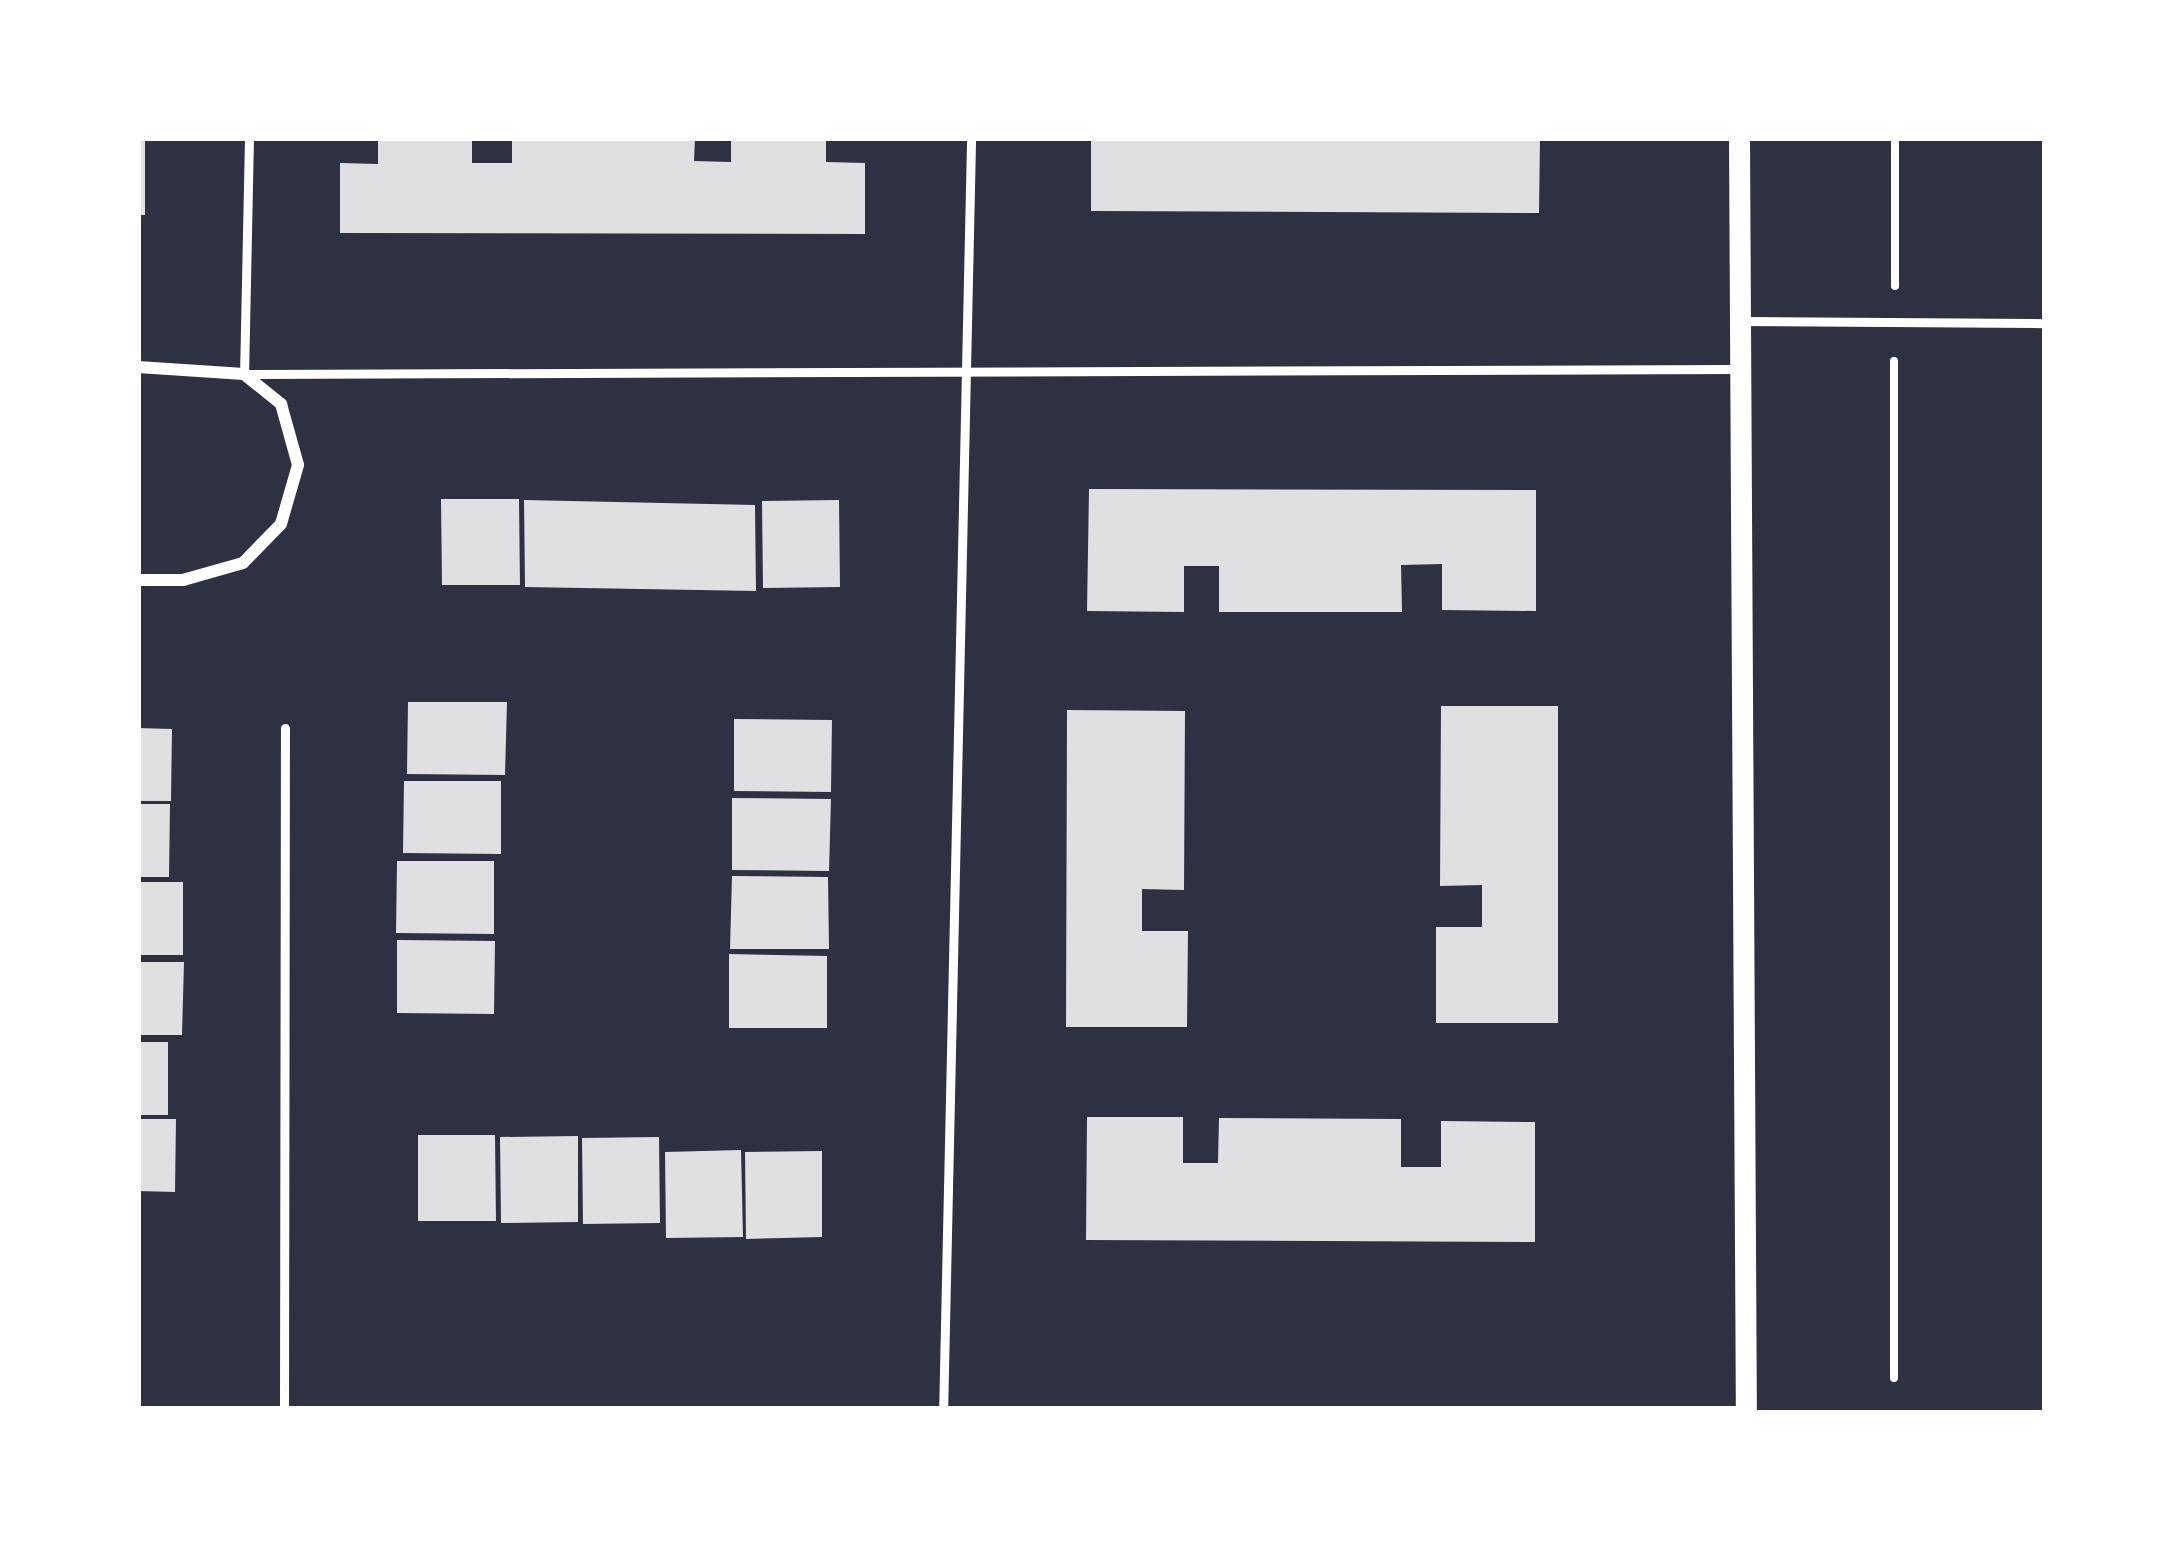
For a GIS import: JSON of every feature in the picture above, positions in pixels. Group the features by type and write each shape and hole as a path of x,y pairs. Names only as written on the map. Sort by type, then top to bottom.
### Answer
{"street":[{"path":"1739,138 1749,1422"},
{"path":"138,367 244,374 281,404 298,465 280,524 243,563 183,580 138,580"},
{"path":"138,1416 707,1421 943,1417 1156,1422 2045,1417"}],"lane":[{"path":"249,138 244,374 1738,369"},
{"path":"943,1417 971,138"},
{"path":"1738,321 2045,323"},
{"path":"284,1416 285,728"}],"path":[{"path":"1894,1416 1895,138"}],"building":[{"path":"138,138 145,138 145,215 138,215"},
{"path":"378,138 472,138 472,163 512,163 512,138 695,138 694,161 731,162 731,138 826,138 826,162 865,163 865,234 340,233 340,163 378,164"},
{"path":"1091,138 1540,138 1539,213 1091,211"},
{"path":"1089,489 1536,490 1536,611 1442,610 1442,564 1401,565 1402,612 1219,612 1219,566 1184,566 1184,612 1087,611"},
{"path":"441,499 519,499 520,585 442,585"},
{"path":"524,500 755,505 756,591 525,587"},
{"path":"839,500 840,587 763,588 762,501"},
{"path":"408,702 507,702 505,775 407,774"},
{"path":"1441,706 1558,706 1558,1023 1436,1023 1436,927 1482,927 1482,885 1440,886"},
{"path":"1067,710 1185,711 1184,890 1142,889 1142,931 1188,931 1187,1027 1066,1027"},
{"path":"734,719 832,720 831,792 734,791"},
{"path":"138,728 172,729 171,801 138,801"},
{"path":"404,781 501,781 501,854 403,853"},
{"path":"732,798 831,799 829,871 732,870"},
{"path":"138,804 170,804 169,877 138,877"},
{"path":"397,861 494,861 494,934 396,933"},
{"path":"732,876 828,877 829,949 730,949"},
{"path":"138,882 183,882 183,955 138,955"},
{"path":"397,940 495,941 494,1014 397,1013"},
{"path":"729,954 827,956 827,1028 729,1028"},
{"path":"138,962 184,962 182,1035 138,1035"},
{"path":"138,1042 168,1042 168,1115 138,1115"},
{"path":"1087,1117 1183,1117 1183,1163 1218,1163 1219,1118 1401,1119 1401,1167 1441,1167 1441,1121 1535,1122 1535,1242 1086,1240"},
{"path":"138,1119 176,1119 175,1192 138,1191"},
{"path":"418,1135 495,1135 496,1221 418,1221"},
{"path":"578,1136 578,1222 501,1223 500,1137"},
{"path":"659,1137 660,1223 583,1224 582,1138"},
{"path":"741,1150 743,1237 666,1238 665,1152"},
{"path":"822,1151 822,1237 746,1239 745,1152"}]}
